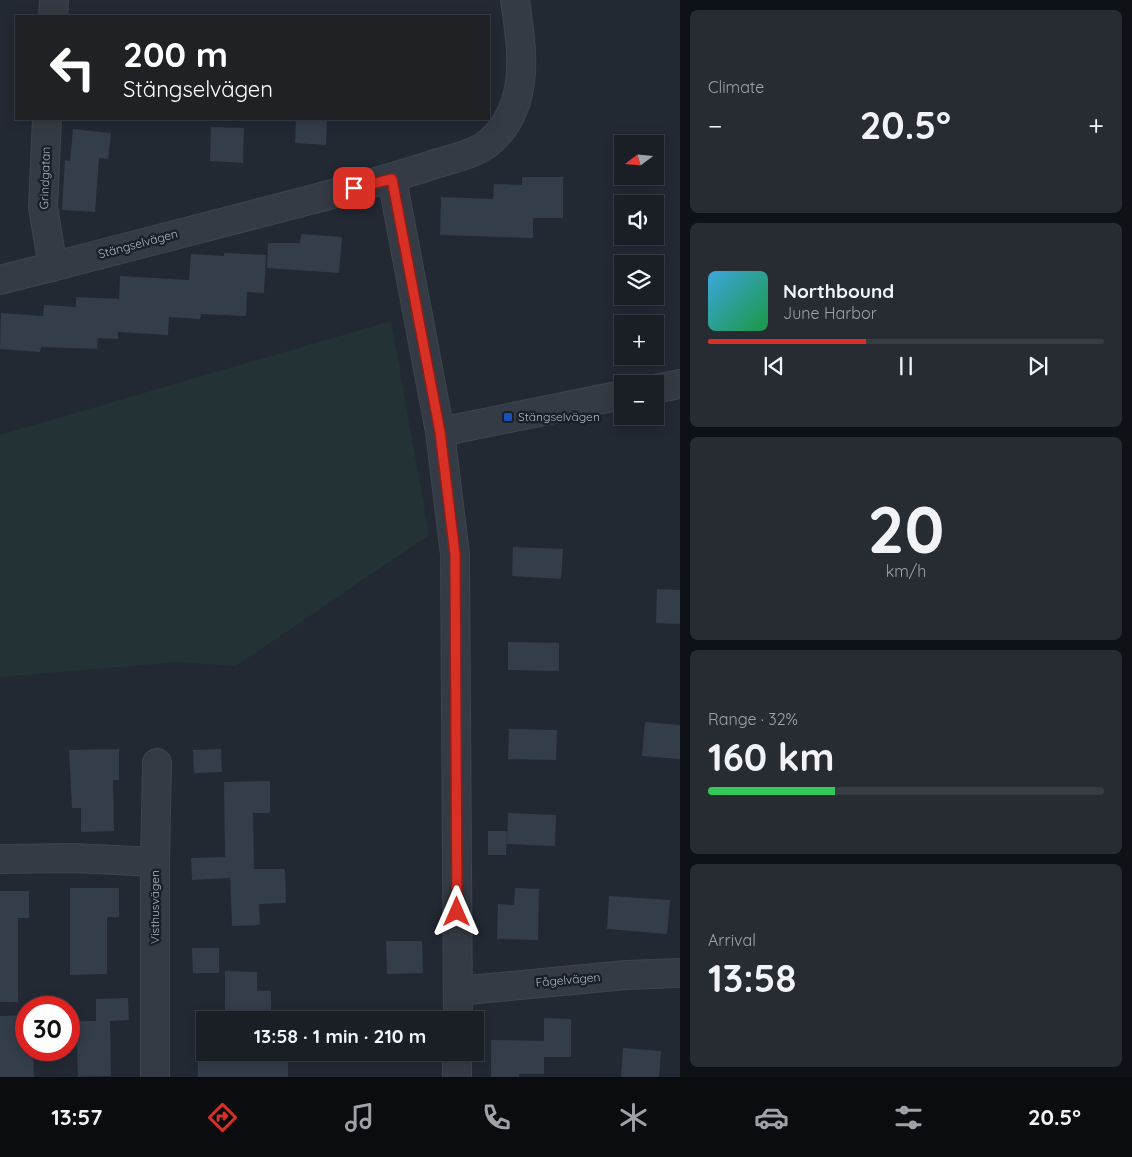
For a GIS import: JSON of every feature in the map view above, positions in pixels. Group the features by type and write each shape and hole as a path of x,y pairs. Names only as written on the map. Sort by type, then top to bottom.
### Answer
{"street":[{"path":"53,15 54,0"},
{"name":"Stängselvägen","path":"0,280 392,179 477,150 492,141 513,112 518,99 522,60 516,0"},
{"name":"Grindgatan","path":"47,120 43,207 53,266"},
{"path":"392,179 440,432 455,554 458,1011"},
{"path":"664,387 680,384"},
{"path":"440,432 614,396"},
{"path":"155,862 157,763"},
{"name":"Visthusvägen","path":"0,859 74,858 155,862 156,1077"},
{"name":"Fågelvägen","path":"458,991 626,975 680,973"},
{"path":"457,1061 457,1077"}],"shaded area":[{"path":"391,321 429,535 236,666 178,662 0,677 0,435"}],"building":[{"path":"296,120 327,120 326,145 295,143"},
{"path":"211,127 244,128 243,163 210,161"},
{"path":"73,129 111,133 108,159 99,158 95,212 62,210 65,160 70,161"},
{"path":"522,177 563,177 563,218 533,218 533,238 440,235 441,197 493,199 494,184 522,185"},
{"path":"301,234 342,237 339,273 267,268 268,243 300,243"},
{"path":"224,253 266,255 264,293 247,292 246,316 201,314 200,319 169,317 168,335 118,332 118,339 98,338 97,349 41,347 40,352 0,349 1,313 43,316 44,305 76,307 76,297 119,299 120,276 189,280 191,254 224,256"},
{"path":"513,547 563,549 561,579 512,576"},
{"path":"657,589 680,590 680,624 656,623"},
{"path":"508,642 559,643 559,671 508,670"},
{"path":"645,722 680,725 680,759 642,756"},
{"path":"509,729 557,730 556,760 508,759"},
{"path":"119,749 119,780 113,780 114,831 81,832 81,808 72,808 69,750"},
{"path":"221,749 222,772 194,773 193,750"},
{"path":"270,781 270,813 253,813 254,869 285,869 286,903 259,904 260,925 232,926 230,878 192,880 191,858 225,857 224,782"},
{"path":"508,813 556,815 555,846 507,844"},
{"path":"488,831 507,831 506,855 488,855"},
{"path":"70,888 119,888 119,917 107,917 107,974 70,975"},
{"path":"515,888 539,889 538,940 497,939 498,904 514,905"},
{"path":"0,891 29,891 29,918 18,918 18,996 15,996 15,1002 0,1002"},
{"path":"609,896 670,900 667,934 607,929"},
{"path":"386,941 422,941 423,973 387,974"},
{"path":"192,948 219,948 219,973 193,973"},
{"path":"225,971 257,972 257,991 271,991 271,1011 225,1011"},
{"path":"128,998 129,1020 110,1021 111,1076 78,1077 80,1021 96,1021 96,999"},
{"path":"15,1015 15,1061 33,1061 34,1077 0,1077 0,1016"},
{"path":"544,1018 571,1019 571,1057 544,1057 544,1074 519,1074 519,1077 491,1077 491,1040 544,1041"},
{"path":"623,1048 661,1051 659,1077 621,1077"},
{"path":"198,1061 288,1061 288,1077 198,1077"}],"place":[{"name":"Stängselvägen","path":"508,417"}],"route":[{"path":"354,188 392,179 440,432 455,554 457,912"}]}
